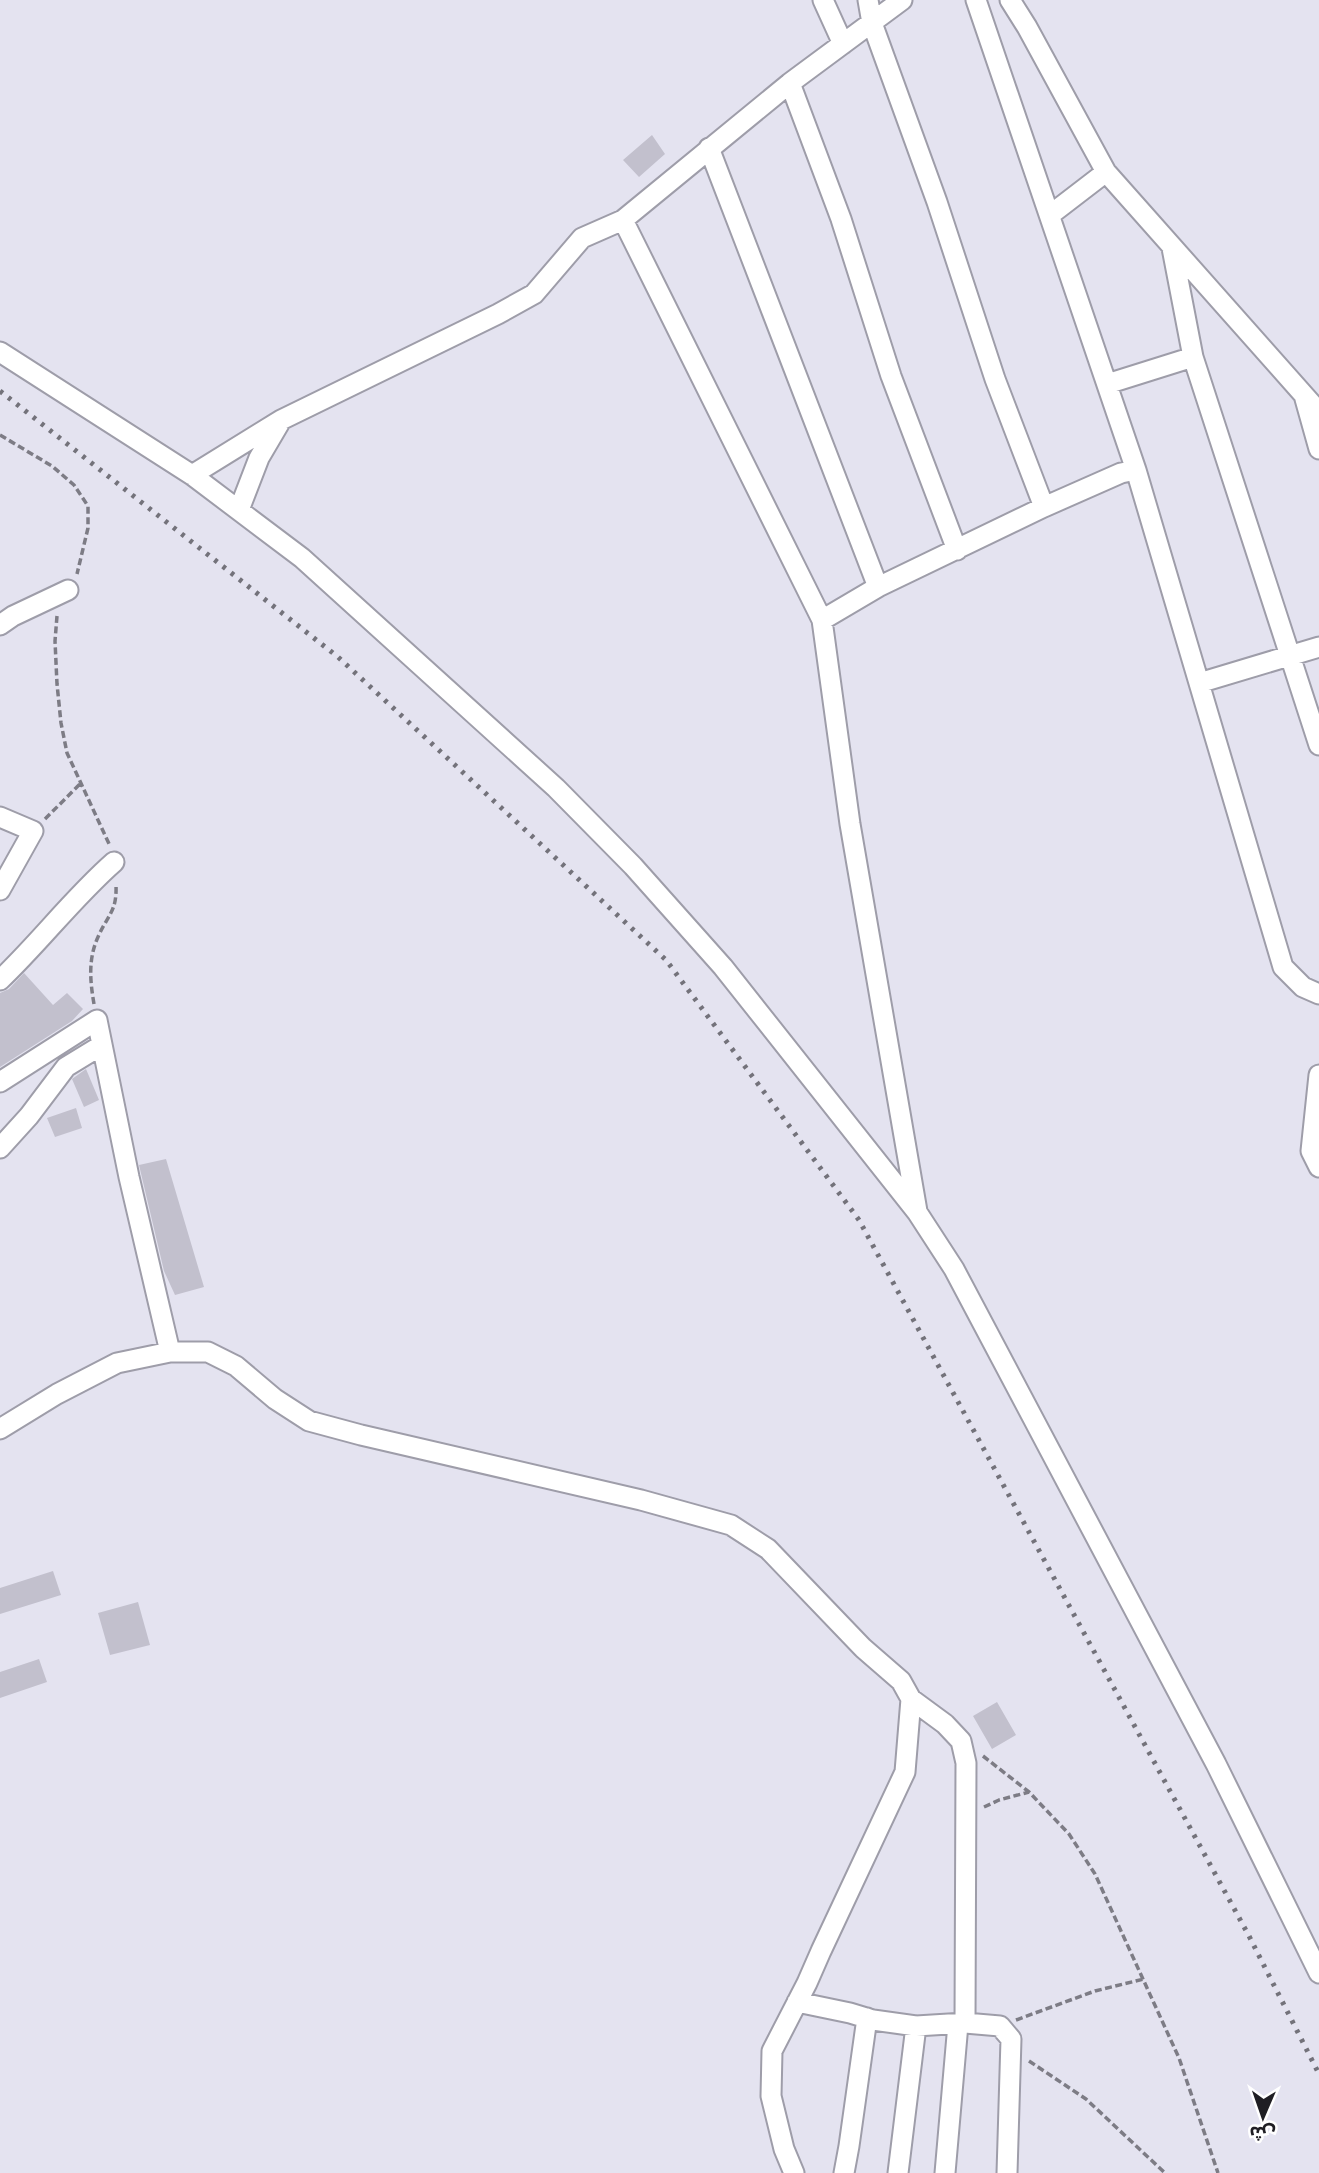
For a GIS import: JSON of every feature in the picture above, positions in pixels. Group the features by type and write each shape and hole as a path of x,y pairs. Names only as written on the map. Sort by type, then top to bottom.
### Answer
{"street":[{"path":"823,0 844,44"},
{"path":"868,0 872,23 937,202 995,379 1044,507"},
{"path":"192,475 281,420 534,294 582,238 623,220 790,83 902,0"},
{"path":"976,0 1136,470 1283,967 1303,987 1319,995"},
{"path":"1010,0 1106,172 1319,412"},
{"path":"790,83 841,219 891,376 957,550"},
{"path":"709,148 878,587"},
{"path":"1050,215 1106,172"},
{"path":"623,220 822,620 850,824 917,1212"},
{"path":"1172,248 1193,357 1319,745"},
{"path":"0,352 192,475 302,558 556,788 633,866 723,968 917,1212 954,1269 1216,1764 1319,1973"},
{"path":"1107,384 1193,357"},
{"path":"1303,394 1319,449"},
{"path":"239,510 260,458 281,420"},
{"path":"822,620 878,587 1044,507 1136,470"},
{"path":"0,625 68,590"},
{"path":"1199,683 1319,647"},
{"path":"0,817 33,831 0,890"},
{"path":"0,980 87,886 114,862"},
{"path":"0,1082 97,1020 129,1177 170,1352"},
{"path":"0,1148 29,1116 66,1067 102,1045"},
{"path":"1319,1075 1311,1151 1319,1167"},
{"path":"0,1429 57,1394 117,1363 170,1352 208,1352 236,1366 275,1399 309,1421 641,1500 731,1525 768,1549 863,1648 901,1681 911,1699 961,1741 966,1763 962,2024 945,2173"},
{"path":"794,2173 784,2150 771,2095 772,2051 905,1772 911,1699"},
{"path":"797,2002 916,2026 1000,2026 1012,2039 1007,2173"},
{"path":"844,2173 867,2018"},
{"path":"898,2173 916,2026"}],"path":[{"path":"0,435 52,466 74,485 88,506 88,528 79,571 56,618 55,640 61,723 67,753 109,842 114,862 117,900 97,938 92,958 90,978 97,1020"},
{"path":"33,831 81,783"},
{"path":"961,1741 1029,1792 1069,1834 1095,1874 1179,2058 1218,2173"},
{"path":"965,1818 999,1800 1029,1792"},
{"path":"1000,2026 1084,1995 1144,1979"},
{"path":"1010,2049 1086,2099 1165,2173"}],"building":[{"path":"652,135 665,154 639,177 623,160"},
{"path":"24,973 53,1005 67,993 83,1009 72,1021 0,1067 0,993 9,989"},
{"path":"86,1069 99,1100 84,1107 72,1079"},
{"path":"76,1108 82,1128 55,1137 47,1118"},
{"path":"166,1159 204,1287 175,1295 164,1271 139,1165"},
{"path":"53,1571 61,1595 0,1614 0,1588"},
{"path":"138,1602 150,1645 110,1655 98,1613"},
{"path":"39,1659 47,1682 0,1698 0,1672"},
{"path":"997,1702 1016,1735 992,1749 973,1716"}],"railway":[{"path":"0,391 338,657 666,960 859,1220 1249,1936 1319,2074"}]}
